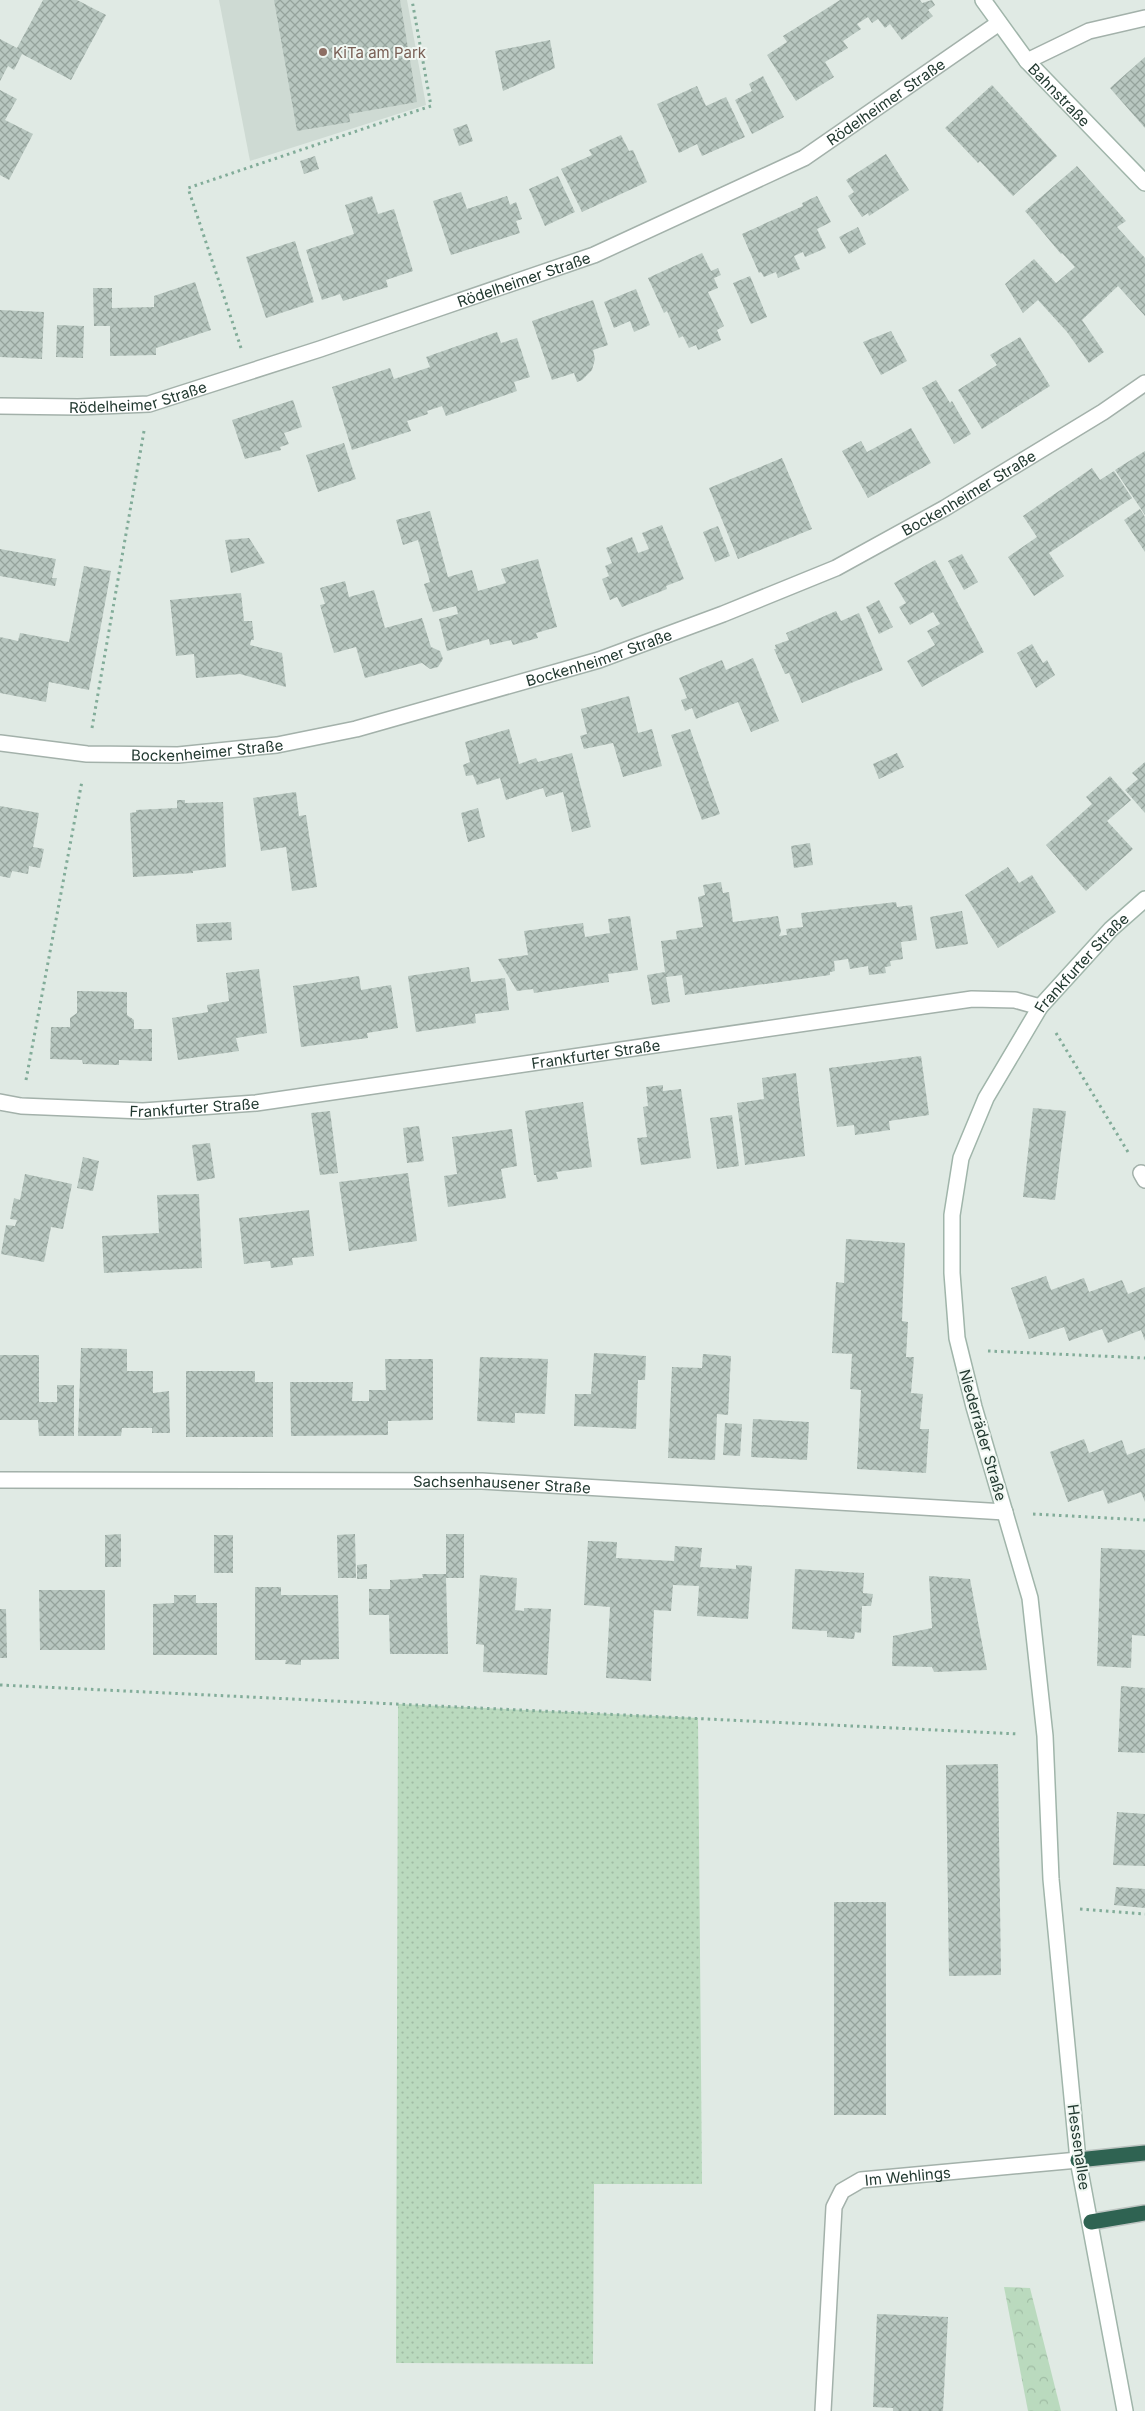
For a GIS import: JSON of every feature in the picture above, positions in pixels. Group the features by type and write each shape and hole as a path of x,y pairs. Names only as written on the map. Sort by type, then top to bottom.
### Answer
{"highway":[{"path":"1078,2160 1145,2152"},
{"path":"1091,2222 1145,2213"}],"street":[{"name":"Bahnstraße","path":"983,0 1027,61 1145,184"},
{"path":"1027,61 1089,31 1145,18"},
{"name":"Rödelheimer Straße","path":"0,406 78,407 149,404 248,373 594,256 804,158 999,23"},
{"name":"Bockenheimer Straße","path":"0,743 87,754 178,755 277,745 356,729 599,660 723,614 836,568 945,508 1103,412 1145,383"},
{"name":"Frankfurter Straße","path":"0,1102 21,1106 143,1111 256,1103 972,999 1014,1000 1040,1007 1111,929 1145,899"},
{"name":"Niederräder Straße","path":"1040,1007 986,1098 961,1158 952,1216 952,1274 957,1338 974,1407 1030,1598 1045,1736 1051,1880"},
{"name":"Sachsenhausener Straße","path":"0,1480 482,1481 1005,1512"},
{"name":"Hessenallee","path":"1051,1880 1078,2160 1125,2411"},
{"name":"Im Wehlings","path":"823,2411 834,2208 842,2191 861,2180 1078,2160"}],"path":[{"path":"248,373 188,188 431,106 412,0"},
{"path":"1040,1007 1143,1177"},
{"path":"960,1350 1145,1358"},
{"path":"1005,1512 1145,1520"},
{"path":"0,1685 1001,1732 1045,1736"},
{"path":"1055,1907 1145,1914"}],"shaded area":[{"name":"KiTa am Park","path":"219,0 407,0 426,105 250,161"}],"green space":[{"path":"398,1704 698,1718 702,2184 594,2184 593,2364 396,2363"},
{"path":"1004,2287 1030,2288 1061,2411 1028,2411"}],"building":[{"path":"43,0 77,0 106,15 71,80 22,54 14,70 8,66 0,81 0,39 17,48"},
{"path":"274,0 400,0 417,102 349,114 350,122 297,131"},
{"path":"840,0 920,0 922,3 932,0 935,5 928,10 933,16 902,40 890,24 885,28 878,19 872,23 868,17 857,24 861,29 843,41 848,48 825,62 834,77 796,101 767,55 787,42 783,36"},
{"path":"550,40 555,68 503,91 495,51"},
{"path":"1145,57 1145,128 1110,88"},
{"path":"763,76 784,117 752,134 735,100 752,91 749,84"},
{"path":"992,85 1057,156 1013,196 945,128"},
{"path":"697,86 706,106 726,97 745,137 702,156 697,144 679,153 657,104"},
{"path":"0,90 17,99 5,120 33,134 9,180 0,175"},
{"path":"467,124 473,141 459,146 453,129"},
{"path":"621,135 629,151 633,150 647,182 582,212 561,169 592,155 589,150"},
{"path":"886,154 909,190 869,216 868,213 862,217 848,196 854,192 846,180"},
{"path":"315,156 319,169 304,174 300,161"},
{"path":"1077,166 1126,221 1117,227 1145,258 1145,316 1118,286 1082,320 1104,352 1089,363 1067,332 1038,300 1023,313 1005,284 1034,259 1056,283 1075,267 1061,254 1025,211"},
{"path":"558,176 575,212 545,226 529,189"},
{"path":"461,192 467,209 507,196 510,205 516,202 522,219 516,221 520,233 451,255 433,201"},
{"path":"372,196 378,214 394,209 413,271 386,280 388,287 343,301 340,294 322,300 306,250 354,234 345,205"},
{"path":"817,196 831,222 817,229 826,248 805,257 803,252 794,256 800,269 778,278 776,272 764,277 761,272 759,273 742,234 803,206 802,203"},
{"path":"858,227 866,244 849,254 839,237"},
{"path":"295,241 314,302 266,318 246,257"},
{"path":"702,253 711,271 718,268 721,275 714,278 718,288 708,292 724,326 717,330 721,340 698,350 696,345 689,348 683,336 679,338 667,311 664,313 648,278"},
{"path":"750,276 767,317 751,324 733,283"},
{"path":"195,282 211,330 156,348 156,355 110,356 110,326 94,326 93,288 112,288 112,308 154,307 154,296"},
{"path":"636,289 650,325 634,332 630,321 614,328 604,302"},
{"path":"593,300 608,345 593,350 595,359 592,370 582,380 577,382 574,373 552,380 532,321"},
{"path":"0,310 44,312 42,359 0,357"},
{"path":"57,325 84,326 83,358 56,357"},
{"path":"891,331 907,361 881,375 863,342"},
{"path":"497,332 501,343 517,338 530,377 514,382 517,391 446,416 442,406 427,411 428,414 407,421 411,431 352,450 332,387 390,368 394,379 430,367 426,357"},
{"path":"1020,337 1050,386 982,429 958,390 997,365 990,355"},
{"path":"936,380 950,403 952,401 971,434 954,444 922,388"},
{"path":"293,400 302,427 284,433 289,444 280,447 281,450 245,459 232,420"},
{"path":"911,428 931,463 868,498 842,451 861,441 867,452"},
{"path":"344,443 356,479 318,492 306,455"},
{"path":"1145,451 1145,515 1115,470"},
{"path":"782,458 812,529 738,559 709,488"},
{"path":"1092,468 1100,480 1114,471 1132,498 1049,553 1064,576 1034,596 1008,557 1037,537 1023,516"},
{"path":"1140,509 1145,517 1145,552 1124,520"},
{"path":"430,511 448,577 472,570 478,591 506,583 501,569 538,559 557,627 536,633 538,638 513,645 511,640 490,645 489,639 447,651 439,619 458,614 456,606 433,612 424,584 430,582 418,540 403,545 396,520"},
{"path":"662,525 684,579 666,586 667,589 622,607 617,597 610,600 602,579 609,576 605,566 612,563 606,548 632,537 638,553 649,549 642,533"},
{"path":"718,526 730,556 715,562 703,532"},
{"path":"249,538 265,563 231,573 225,540"},
{"path":"0,549 56,559 52,578 57,578 55,586 0,576"},
{"path":"962,554 978,582 964,590 948,561"},
{"path":"935,560 984,652 922,687 907,661 935,645 927,631 940,624 933,612 910,625 899,607 906,603 894,583"},
{"path":"84,566 111,571 89,690 49,682 46,702 0,693 0,637 18,641 20,633 69,642"},
{"path":"345,581 349,597 374,590 385,628 422,618 431,647 440,651 443,659 438,667 430,669 422,663 365,678 356,647 334,653 320,605 325,604 320,588"},
{"path":"241,593 244,621 252,621 254,640 251,640 250,645 282,653 286,687 240,674 196,678 194,654 176,656 170,600"},
{"path":"879,600 893,627 879,634 866,607"},
{"path":"836,611 841,621 859,613 883,670 802,703 789,673 785,674 774,649 776,649 775,645 789,640 786,633"},
{"path":"1032,644 1043,663 1047,660 1055,675 1036,688 1017,653"},
{"path":"753,658 779,721 751,732 738,702 696,719 692,708 685,711 681,700 687,698 679,678 722,660 726,670"},
{"path":"629,696 638,733 652,729 662,766 623,777 613,743 584,749 580,736 587,734 581,709"},
{"path":"509,729 519,764 536,758 538,762 572,753 591,827 572,832 563,792 546,797 543,788 506,800 500,778 477,785 473,775 466,776 463,765 470,762 465,742"},
{"path":"690,729 720,814 702,820 671,735"},
{"path":"897,753 904,767 879,779 873,764"},
{"path":"1145,762 1145,813 1125,790 1138,779 1132,773"},
{"path":"1110,776 1131,800 1107,821 1133,849 1086,891 1046,845 1092,804 1086,797"},
{"path":"296,792 299,816 306,815 317,887 292,891 286,847 261,851 253,798"},
{"path":"177,800 185,800 185,803 223,802 226,867 193,871 193,873 133,877 130,813 136,812 136,810 177,808"},
{"path":"0,806 39,813 33,847 44,849 40,868 29,866 28,874 12,871 10,878 0,876"},
{"path":"478,808 485,837 468,842 461,813"},
{"path":"810,843 813,865 794,868 791,846"},
{"path":"1008,867 1019,883 1032,875 1056,912 998,948 965,895"},
{"path":"721,882 723,893 729,892 733,922 778,916 781,932 779,936 787,935 786,929 803,927 801,913 896,902 897,907 912,905 917,940 901,942 903,959 890,961 891,966 885,967 886,973 869,975 868,966 850,969 848,959 834,961 835,971 830,972 830,975 685,995 682,975 666,977 670,1002 652,1005 647,975 665,972 661,941 677,939 676,931 703,927 698,897 705,895 703,885"},
{"path":"962,911 968,944 936,949 930,917"},
{"path":"630,916 638,970 608,974 609,982 534,993 533,989 517,991 498,959 528,955 524,931 583,923 585,937 610,933 608,919"},
{"path":"231,922 232,940 197,942 196,924"},
{"path":"469,967 471,982 505,978 509,1010 475,1014 476,1023 416,1032 408,976"},
{"path":"259,969 267,1033 236,1038 239,1051 178,1060 172,1018 208,1012 207,1005 229,1001 226,973"},
{"path":"359,976 361,990 391,985 398,1028 367,1033 368,1038 301,1047 293,986"},
{"path":"77,991 127,992 127,1015 134,1020 134,1029 152,1029 152,1061 119,1060 119,1065 83,1064 82,1060 50,1059 51,1027 70,1027 70,1018 77,1013"},
{"path":"921,1056 929,1115 889,1121 890,1130 855,1135 854,1125 837,1127 829,1068"},
{"path":"796,1073 805,1156 745,1165 737,1103 764,1099 762,1078"},
{"path":"663,1085 663,1091 681,1089 691,1158 641,1165 637,1138 647,1137 643,1107 648,1106 646,1087"},
{"path":"583,1102 592,1167 556,1172 558,1179 537,1182 536,1175 534,1175 525,1111"},
{"path":"1033,1108 1066,1111 1055,1200 1023,1197"},
{"path":"330,1111 338,1173 320,1175 311,1113"},
{"path":"732,1115 739,1166 717,1169 710,1118"},
{"path":"419,1126 424,1161 407,1163 403,1128"},
{"path":"512,1129 517,1166 501,1169 506,1198 448,1207 444,1176 457,1174 452,1137"},
{"path":"210,1143 215,1178 197,1181 192,1145"},
{"path":"83,1157 99,1161 93,1191 77,1188"},
{"path":"408,1173 417,1241 349,1251 339,1182"},
{"path":"25,1174 72,1184 63,1229 51,1227 44,1262 1,1254 6,1225 15,1226 17,1220 10,1219 14,1198 20,1200"},
{"path":"199,1194 202,1268 104,1273 102,1236 159,1233 157,1195"},
{"path":"309,1210 314,1256 292,1258 293,1265 271,1268 270,1261 244,1264 239,1218"},
{"path":"846,1239 905,1243 902,1321 908,1322 906,1357 914,1357 911,1393 923,1394 920,1429 929,1429 926,1473 857,1469 861,1390 850,1389 852,1354 832,1353 836,1282 844,1283"},
{"path":"1046,1276 1051,1290 1084,1278 1089,1292 1122,1280 1128,1294 1145,1287 1145,1341 1141,1330 1108,1343 1102,1329 1069,1341 1064,1327 1029,1339 1011,1288"},
{"path":"81,1348 127,1349 127,1371 153,1371 153,1393 169,1391 170,1433 152,1433 152,1428 122,1428 121,1436 78,1436"},
{"path":"594,1353 646,1356 645,1380 638,1380 636,1429 574,1426 575,1394 591,1394"},
{"path":"703,1354 731,1356 728,1415 717,1414 715,1460 668,1458 672,1367 702,1368"},
{"path":"0,1355 39,1355 39,1402 57,1402 57,1385 74,1385 74,1436 39,1436 38,1420 0,1420"},
{"path":"480,1357 548,1359 545,1414 515,1413 515,1423 477,1421"},
{"path":"385,1359 433,1359 433,1420 388,1421 388,1435 291,1436 290,1382 353,1382 352,1401 369,1401 369,1390 386,1390"},
{"path":"186,1371 255,1371 255,1382 273,1382 273,1437 186,1437"},
{"path":"753,1419 809,1422 807,1460 751,1457"},
{"path":"725,1423 742,1424 740,1456 723,1455"},
{"path":"1084,1439 1089,1453 1122,1440 1127,1455 1145,1448 1145,1502 1141,1492 1108,1504 1103,1490 1068,1502 1050,1452"},
{"path":"121,1534 121,1567 105,1567 105,1535"},
{"path":"355,1534 356,1578 338,1578 337,1535"},
{"path":"446,1534 464,1534 464,1578 446,1578 448,1654 390,1654 389,1615 369,1615 369,1589 390,1589 390,1580 423,1578 422,1574 446,1574"},
{"path":"214,1535 233,1535 233,1573 214,1573"},
{"path":"588,1541 617,1542 616,1558 674,1561 675,1546 702,1548 700,1567 736,1569 736,1565 752,1566 748,1619 697,1616 699,1586 673,1585 671,1611 654,1610 651,1681 606,1678 610,1607 584,1605"},
{"path":"1101,1548 1145,1550 1145,1636 1132,1635 1131,1668 1097,1666"},
{"path":"367,1564 367,1579 357,1579 357,1565"},
{"path":"795,1569 864,1573 863,1593 873,1594 871,1606 862,1606 861,1633 855,1632 854,1639 827,1637 827,1631 792,1629"},
{"path":"480,1575 517,1578 515,1610 524,1611 524,1608 551,1609 547,1675 483,1672 484,1645 476,1644"},
{"path":"929,1576 970,1579 987,1670 934,1672 932,1667 892,1666 893,1636 932,1628"},
{"path":"255,1587 281,1587 281,1595 338,1595 339,1659 301,1660 301,1665 285,1664 286,1660 255,1660"},
{"path":"39,1590 105,1590 105,1650 40,1650"},
{"path":"174,1595 196,1595 196,1603 217,1603 217,1655 153,1655 153,1604 174,1603"},
{"path":"0,1609 6,1609 7,1658 0,1658"},
{"path":"1121,1686 1145,1688 1145,1753 1118,1752"},
{"path":"998,1764 1001,1975 949,1976 946,1765"},
{"path":"1117,1812 1145,1814 1145,1866 1113,1865"},
{"path":"1116,1887 1145,1889 1145,1908 1114,1905"},
{"path":"834,1902 886,1902 886,2115 834,2115"},
{"path":"877,2314 948,2317 943,2411 893,2411 893,2408 873,2407"}],"place":[{"name":"KiTa am Park","path":"323,52"}]}
